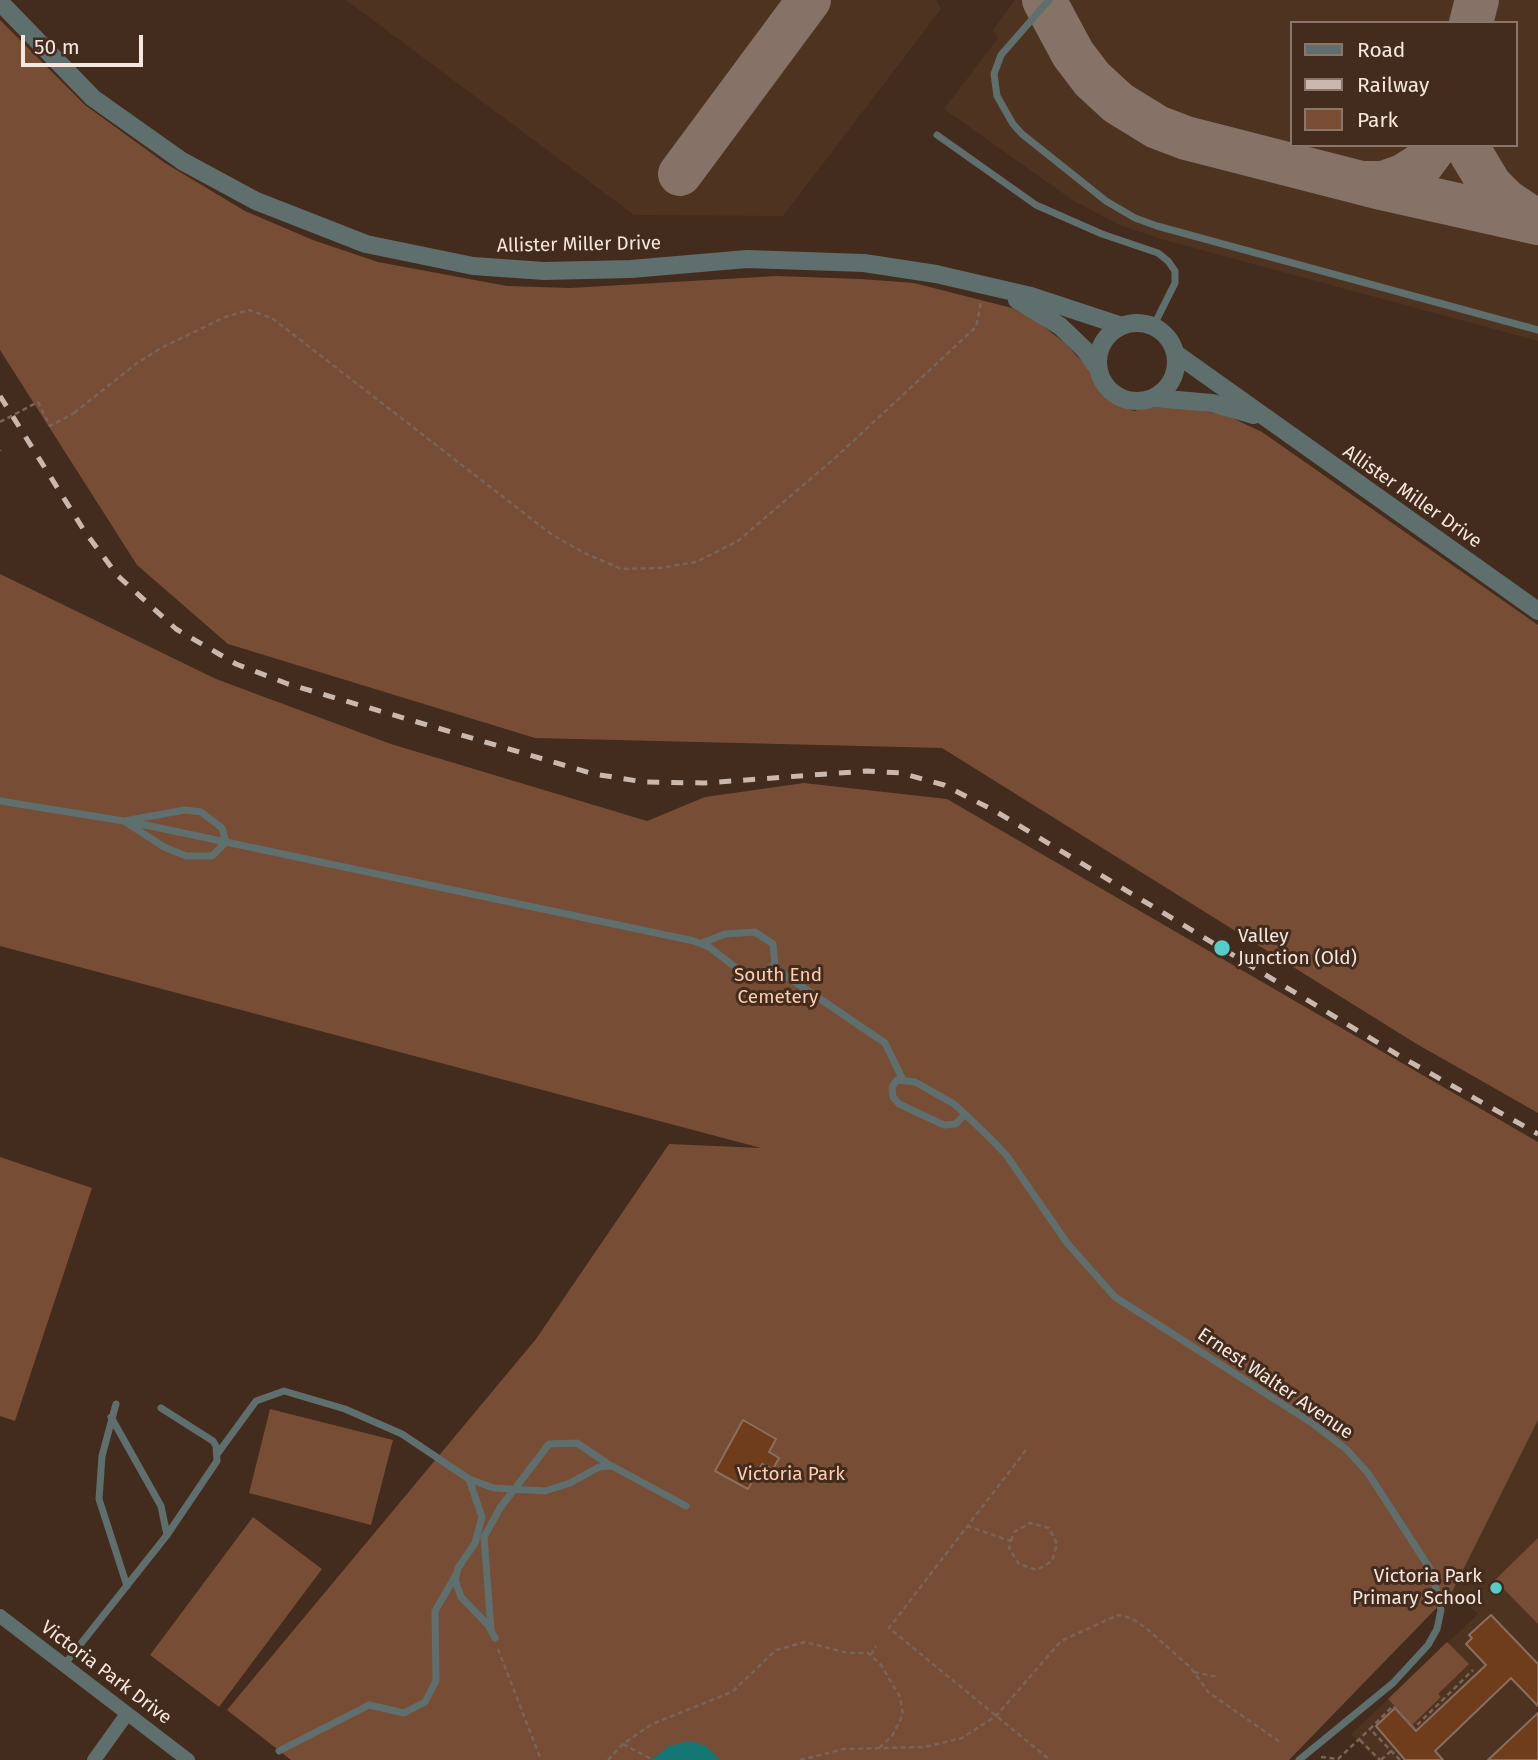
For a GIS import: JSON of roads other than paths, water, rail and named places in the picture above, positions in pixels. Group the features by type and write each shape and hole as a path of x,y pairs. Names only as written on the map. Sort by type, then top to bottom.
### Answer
{"street":[{"name":"Allister Miller Drive","path":"0,2 93,98 172,155 256,201 366,244 415,256 496,268 544,271 631,269 747,258 893,266 1031,296 1122,326"},
{"name":"Allister Miller Drive","path":"985,285 1060,326 1084,349 1098,370"},
{"path":"1143,324 1153,327 1167,338 1175,353 1176,364 1170,384 1154,398 1142,401 1119,398 1103,382 1098,370 1102,344 1122,326 1143,324"},
{"name":"Allister Miller Drive","path":"1175,353 1261,417 1538,611"},
{"name":"Allister Miller Drive","path":"1154,398 1212,403 1261,417"},
{"name":"Victoria Park Drive","path":"0,1616 188,1760"},
{"path":"94,1760 127,1714"}],"lane":[{"path":"1048,0 1001,55 994,74 998,96 1013,124 1022,134 1106,201 1135,218 1157,226 1538,330"},
{"path":"937,135 1035,205 1102,234 1158,253 1168,261 1175,271 1175,283 1153,327"},
{"path":"0,801 124,821 494,896 702,943 744,972 764,972 773,967"},
{"path":"124,821 146,815 195,811 219,824 226,842"},
{"path":"124,821 164,847 186,856 212,856 226,842"},
{"path":"702,943 738,932 761,934 775,949 773,967"},
{"path":"773,967 885,1043 901,1080 891,1091 894,1101 907,1109 951,1126 961,1121 965,1114"},
{"name":"Ernest Walter Avenue","path":"901,1080 926,1087 965,1114 1007,1156 1067,1243 1115,1297 1346,1449 1368,1473 1426,1559 1441,1610 1433,1637 1393,1683 1299,1760"},
{"path":"64,1666 167,1535 217,1461 218,1453 256,1401 284,1391 345,1409 402,1434 469,1479 514,1491 551,1489 599,1467 612,1466"},
{"path":"116,1404 102,1456 99,1499 127,1586"},
{"path":"161,1408 213,1441 218,1453"},
{"path":"111,1417 161,1506 167,1535"},
{"path":"491,1629 484,1537 500,1508 549,1444 577,1443 612,1466 686,1506"},
{"path":"279,1751 369,1705 404,1713 425,1702 436,1681 435,1611 475,1543 482,1517 469,1479"},
{"path":"456,1575 457,1590 461,1597 491,1629 495,1638"}],"water":[{"path":"689,1741 706,1746 720,1760 651,1760 669,1746"}],"railway":[{"path":"0,396 85,532 118,576 176,629 236,664 288,684 594,774 644,782 705,783 867,771 901,773 944,785 995,811 1403,1058 1538,1134"}],"place":[{"name":"Valley Junction (Old)","path":"1222,948"},
{"name":"Victoria Park Primary School","path":"1496,1588"}],"park label":[{"name":"South End Cemetery","path":"778,987"},
{"name":"Victoria Park","path":"791,1475"}]}
